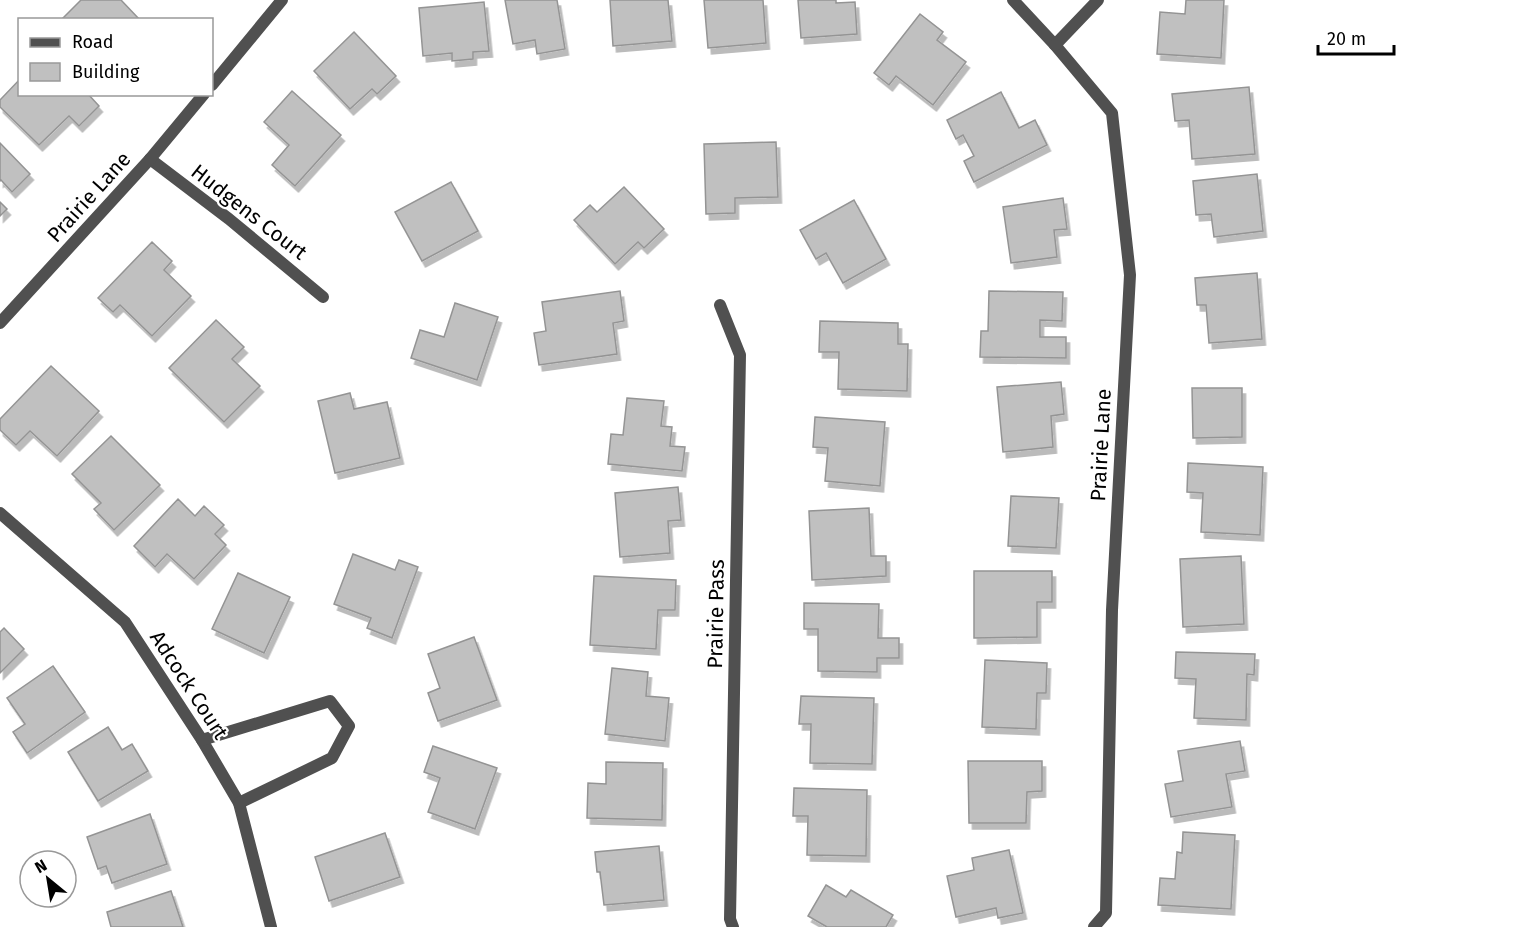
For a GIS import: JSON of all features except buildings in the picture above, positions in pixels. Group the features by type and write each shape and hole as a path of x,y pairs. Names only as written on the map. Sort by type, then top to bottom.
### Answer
{"street":[{"path":"213,84 282,0"},
{"name":"Prairie Lane","path":"1013,0 1055,45 1112,113 1130,275 1112,610 1106,913 1094,927"},
{"path":"1055,45 1098,0"},
{"name":"Prairie Lane","path":"0,323 150,159 202,96"},
{"name":"Hudgens Court","path":"150,159 229,219 323,297"},
{"name":"Prairie Pass","path":"720,305 740,355 730,919 733,927"},
{"name":"Adcock Court","path":"0,513 125,622 202,740 239,803 271,927"},
{"path":"202,740 330,701 349,726 332,758 239,803"}]}
